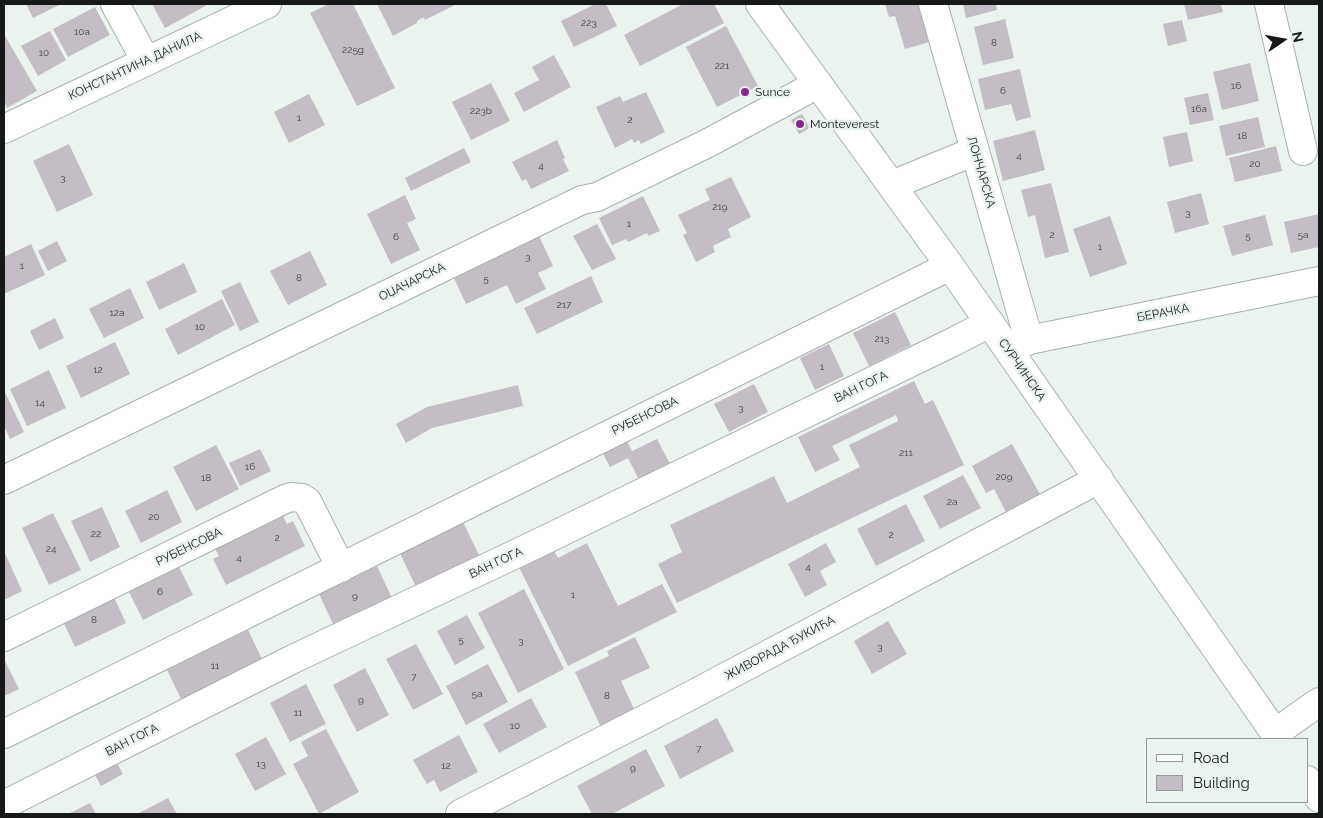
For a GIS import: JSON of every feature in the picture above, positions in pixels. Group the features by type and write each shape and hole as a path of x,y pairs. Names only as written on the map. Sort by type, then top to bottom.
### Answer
{"street":[{"path":"115,4 146,61"},
{"name":"КОНСТАНТИНА ДАНИЛА","path":"4,129 266,4"},
{"name":"СУРЧИНСКА","path":"760,4 990,323 1019,346 1099,479 1277,736"},
{"name":"ЛОНЧАРСКА","path":"932,4 975,151 1019,346"},
{"path":"1269,4 1302,151"},
{"name":"ОЏАЧАРСКА","path":"4,480 582,200 597,197 708,143 818,84"},
{"path":"892,185 975,151"},
{"name":"РУБЕНСОВА","path":"4,734 950,266"},
{"name":"БЕРАЧКА","path":"1019,346 1319,281"},
{"name":"ВАН ГОГА","path":"4,805 294,659 524,550 990,323"},
{"name":"ЖИВОРАДА ЂУКИЋА","path":"460,814 688,697 1099,479"},
{"name":"РУБЕНСОВА","path":"4,637 276,503 292,497 302,498 307,501 341,568"},
{"path":"1277,736 1319,702"},
{"path":"1308,782 1319,798"}],"building":[{"path":"26,4 61,4 33,18"},
{"path":"152,4 209,4 165,28"},
{"path":"329,4 353,4 395,88 357,106 310,13"},
{"path":"377,4 457,4 425,20 424,17 393,36"},
{"path":"595,4 606,4 617,26 574,47 561,21"},
{"path":"683,4 714,4 724,23 640,66 624,35"},
{"path":"885,4 923,4 933,41 905,49 895,16 889,17"},
{"path":"963,4 996,4 997,10 966,18"},
{"path":"1184,4 1221,4 1223,12 1188,20"},
{"path":"95,7 110,35 68,57 53,29"},
{"path":"1005,19 1014,58 983,65 974,27"},
{"path":"1182,20 1187,41 1168,46 1163,24"},
{"path":"726,26 758,86 717,107 686,47"},
{"path":"50,31 66,60 38,76 21,46"},
{"path":"4,34 37,91 7,108 4,101"},
{"path":"554,55 571,87 524,112 514,93 539,80 532,67"},
{"path":"1250,63 1259,101 1222,110 1213,72"},
{"path":"1020,69 1031,117 1016,121 1011,104 985,110 978,79"},
{"path":"491,83 510,121 471,140 452,102"},
{"path":"646,92 665,132 641,144 639,140 634,143 632,139 615,148 596,107 620,96 623,102"},
{"path":"1208,93 1214,120 1190,125 1184,98"},
{"path":"309,94 325,125 289,143 274,112"},
{"name":"Monteverest","path":"802,114 810,128 799,134 791,120"},
{"path":"1258,117 1265,147 1226,156 1219,126"},
{"path":"1035,130 1045,170 1003,181 993,141"},
{"path":"1187,132 1193,161 1169,167 1163,137"},
{"path":"557,140 569,171 531,189 526,179 522,181 512,162"},
{"path":"69,144 93,195 57,212 33,161"},
{"path":"1276,146 1282,171 1235,182 1229,158"},
{"path":"464,148 471,162 411,191 405,178"},
{"path":"731,177 751,217 728,229 731,237 713,246 715,252 696,262 683,235 687,233 678,215 710,200 705,189"},
{"path":"1051,183 1069,252 1045,258 1035,215 1028,217 1021,190"},
{"path":"1201,193 1209,224 1175,233 1167,202"},
{"path":"405,195 416,219 407,223 420,250 391,264 367,214"},
{"path":"643,196 660,231 648,236 647,233 628,242 626,239 612,245 599,218"},
{"path":"1319,214 1319,247 1291,253 1284,222"},
{"path":"1265,215 1273,245 1232,256 1223,226"},
{"path":"1110,216 1127,264 1090,277 1073,229"},
{"path":"597,224 616,259 592,270 573,236"},
{"path":"537,232 553,266 538,273 546,289 516,304 507,285 466,304 452,274"},
{"path":"57,241 67,261 48,271 38,251"},
{"path":"31,244 45,275 4,294 4,257"},
{"path":"310,251 327,285 288,305 270,271"},
{"path":"184,263 197,292 159,310 146,282"},
{"path":"591,276 603,302 537,334 524,308"},
{"path":"240,282 259,322 240,331 221,291"},
{"path":"130,288 144,318 104,338 89,309"},
{"path":"222,299 235,325 178,355 165,329"},
{"path":"895,312 911,345 869,366 853,333"},
{"path":"55,318 64,338 39,350 30,331"},
{"path":"115,342 130,374 81,398 66,366"},
{"path":"829,344 844,376 815,390 800,358"},
{"path":"49,370 66,408 27,426 10,389"},
{"path":"914,381 925,404 933,400 964,465 677,603 658,564 682,552 670,525 774,476 787,503 860,467 849,445 898,421 896,415 832,446 840,460 815,472 798,437"},
{"path":"754,384 768,412 729,432 714,404"},
{"path":"518,385 523,406 432,428 406,443 396,424 427,407"},
{"path":"4,390 24,432 10,439 4,426"},
{"path":"624,435 632,451 657,439 670,464 639,480 628,458 610,467 600,448"},
{"path":"1012,444 1041,496 1007,514 994,489 986,493 972,466"},
{"path":"216,445 239,489 196,511 173,467"},
{"path":"260,449 271,471 240,486 229,463"},
{"path":"963,475 981,508 940,529 923,496"},
{"path":"167,490 182,522 141,543 125,511"},
{"path":"906,504 925,541 876,566 857,529"},
{"path":"102,507 120,547 90,562 71,521"},
{"path":"53,513 81,570 49,585 22,528"},
{"path":"282,514 287,524 293,521 305,546 226,585 213,559 219,556 214,547"},
{"path":"462,520 479,555 416,587 399,551"},
{"path":"587,543 618,606 662,584 677,612 568,666 519,567 553,549 558,558"},
{"path":"826,543 836,562 820,571 827,585 805,597 788,564"},
{"path":"4,551 22,591 4,600"},
{"path":"177,563 193,595 143,620 127,588"},
{"path":"377,566 392,598 334,626 319,594"},
{"path":"524,589 564,669 518,693 478,613"},
{"path":"112,593 126,623 75,647 61,617"},
{"path":"467,615 485,648 455,665 437,631"},
{"path":"888,621 907,654 872,674 854,641"},
{"path":"248,630 263,661 182,701 167,670"},
{"path":"635,637 650,668 621,681 635,711 601,727 575,672 609,656 607,651"},
{"path":"416,644 443,694 413,710 386,659"},
{"path":"4,659 19,689 4,696"},
{"path":"488,664 508,702 466,725 446,686"},
{"path":"365,668 389,715 357,732 333,685"},
{"path":"306,684 326,724 290,742 270,703"},
{"path":"531,698 547,727 499,753 483,724"},
{"path":"717,718 734,751 680,779 664,746"},
{"path":"326,729 359,792 319,814 293,764 308,756 301,742"},
{"path":"459,735 478,772 440,792 434,780 427,784 413,760"},
{"path":"266,737 286,774 255,791 235,754"},
{"path":"646,749 665,786 612,814 592,814 577,786"},
{"path":"115,759 123,774 101,786 93,771"},
{"path":"168,798 177,814 137,814"},
{"path":"90,803 96,814 68,814"}],"place":[{"name":"Sunce","path":"745,92"},
{"name":"Monteverest","path":"800,124"}]}
